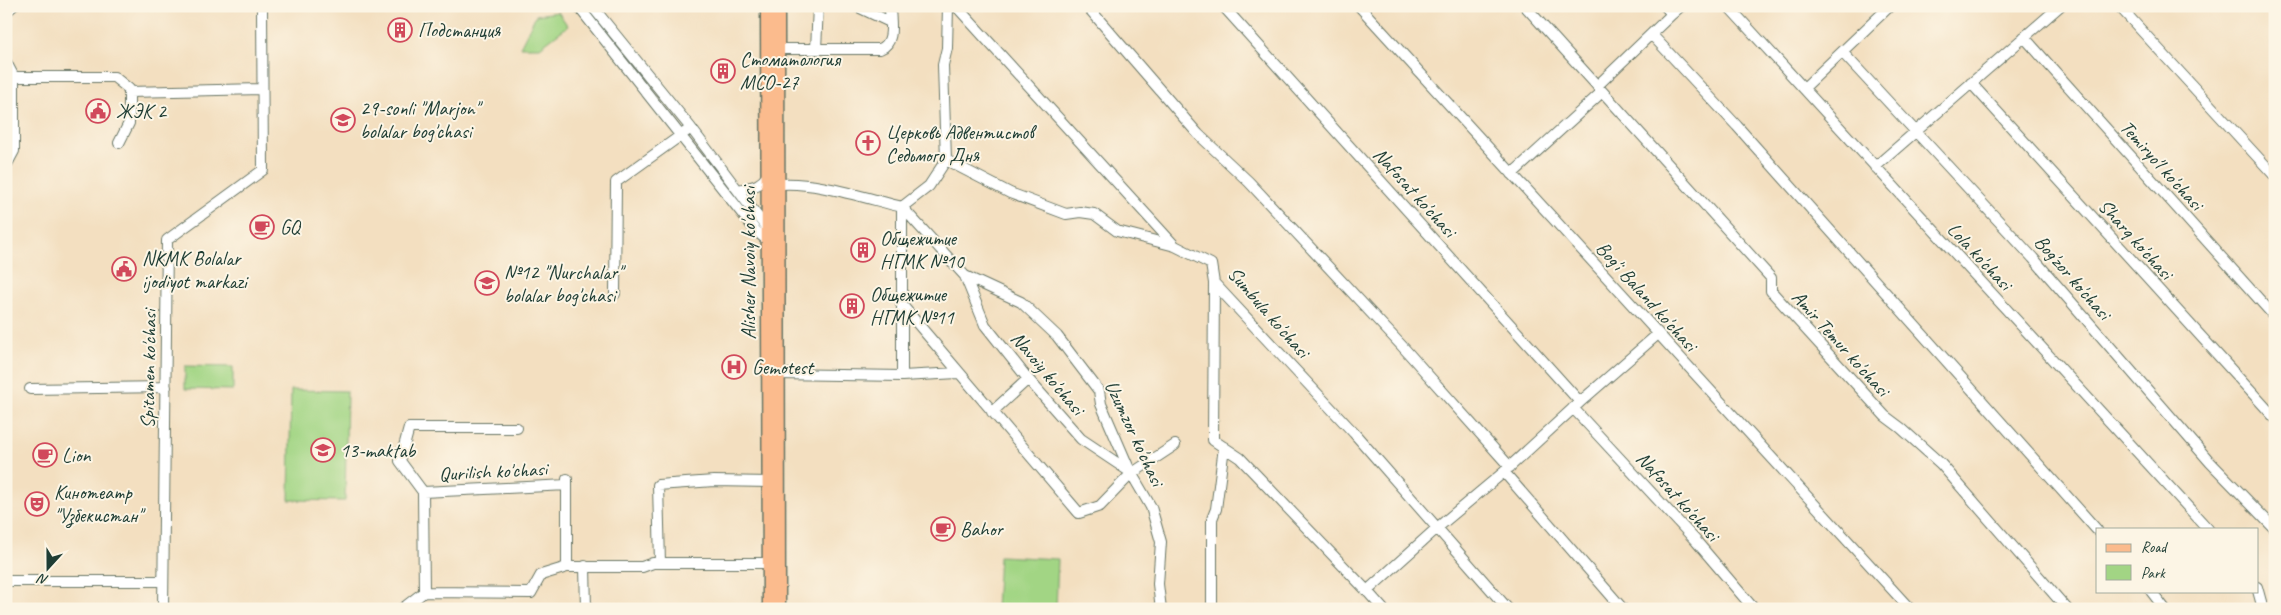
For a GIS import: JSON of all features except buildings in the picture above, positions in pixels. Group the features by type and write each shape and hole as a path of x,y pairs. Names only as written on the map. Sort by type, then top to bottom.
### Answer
{"main road":[{"name":"Alisher Navoiy ko'chasi","path":"767,6 773,49"},
{"name":"Alisher Navoiy ko'chasi","path":"773,482 777,374 770,182 773,49 778,6"},
{"name":"Alisher Navoiy ko'chasi","path":"772,236 774,563 778,609"},
{"name":"Alisher Navoiy ko'chasi","path":"769,609 774,563"}],"street":[{"path":"6,12 13,6"},
{"name":"Spitamen ko'chasi","path":"163,609 167,240 263,170 262,6"},
{"path":"578,6 682,135 756,231 772,236"},
{"path":"592,6 692,128 772,236"},
{"path":"816,49 818,6"},
{"path":"856,6 890,22"},
{"path":"773,49 880,50 886,47 890,39 890,6"},
{"path":"902,207 928,186 946,160 943,65 946,48 948,6"},
{"name":"Sumbula ko'chasi","path":"956,6 1175,246 1211,264 1214,283 1354,433 1508,609"},
{"path":"1087,6 1198,134 1256,189 1402,346 1622,608"},
{"name":"Nafosat ko'chasi","path":"1223,6 1577,405 1754,609"},
{"name":"Bog'i Baland ko'chasi","path":"1359,6 1910,609"},
{"name":"Amir Temur ko'chasi","path":"1525,6 1771,278 1771,291 1777,298 1884,416 1901,428 1941,464 2068,609"},
{"path":"1512,174 1600,89 1652,35 1669,10 1681,6"},
{"name":"Lola ko'chasi","path":"1728,6 2207,528"},
{"path":"1804,88 1890,6"},
{"path":"1875,167 2060,6"},
{"path":"2119,6 2275,176"},
{"path":"1652,35 1737,126 2096,529"},
{"name":"Temiryo'l ko'chasi","path":"2024,37 2275,317"},
{"name":"Bog'zor ko'chasi","path":"1842,52 2033,258 2210,462 2275,529"},
{"path":"6,62 14,77 14,151 6,166"},
{"path":"14,77 114,77 129,91 262,89"},
{"name":"Sharq ko'chasi","path":"1971,83 2275,418"},
{"path":"119,143 129,122 129,91"},
{"path":"615,294 616,182 692,128"},
{"path":"946,160 1010,194 1066,214 1080,212 1094,214 1117,231 1175,246"},
{"path":"738,190 756,186 764,181 839,191 902,207"},
{"path":"902,207 902,376"},
{"name":"Uzumzor ko'chasi","path":"902,207 965,276 1021,302 1057,336 1099,391 1101,404 1131,473 1151,507 1161,542 1158,584 1162,609"},
{"name":"Navoiy ko'chasi","path":"965,276 985,325 1028,379 1081,439 1131,473"},
{"path":"1214,283 1214,440 1240,458 1383,609"},
{"path":"901,304 1079,513 1100,506 1131,473 1175,445"},
{"path":"1367,591 1437,528 1507,470 1658,334"},
{"path":"777,374 902,376 958,373"},
{"path":"992,412 1028,379"},
{"path":"30,389 166,387"},
{"name":"Qurilish ko'chasi","path":"517,428 409,428 400,462 422,492 567,482 567,568"},
{"path":"1212,609 1212,519 1216,509 1224,447"},
{"path":"660,563 658,484 714,481 773,482"},
{"path":"422,492 424,592"},
{"path":"402,609 424,592 531,594 541,574 567,568 585,566 642,566 660,563 774,563"},
{"path":"585,566 586,609"},
{"path":"6,581 163,581"},
{"path":"2258,591 2263,609"},
{"path":"2152,592 2165,609"}],"green space":[{"path":"558,12 568,26 540,47 520,47 536,15"},
{"path":"185,366 233,367 233,390 185,389"},
{"path":"291,390 347,391 345,501 289,500"},
{"path":"999,556 1058,559 1056,609 996,609"}],"place":[{"name":"Подстанция","path":"400,30"},
{"name":"Стоматология МСО-27","path":"723,71"},
{"name":"ЖЭК 2","path":"98,111"},
{"name":"29-sonli \"Marjon\" bolalar bog'chasi","path":"343,120"},
{"name":"Церковь Адвентистов Седьмого Дня","path":"868,143"},
{"name":"GQ","path":"262,227"},
{"name":"Общежитие НГМК №10","path":"863,250"},
{"name":"NKMK Bolalar ijodiyot markazi","path":"124,269"},
{"name":"№12 \"Nurchalar\" bolalar bog'chasi","path":"487,283"},
{"name":"Общежитие НГМК №11","path":"852,306"},
{"name":"Gemotest","path":"734,367"},
{"name":"13-maktab","path":"323,450"},
{"name":"Lion","path":"45,455"},
{"name":"Кинотеатр \"Узбекистан\"","path":"37,504"},
{"name":"Bahor","path":"943,529"}]}
